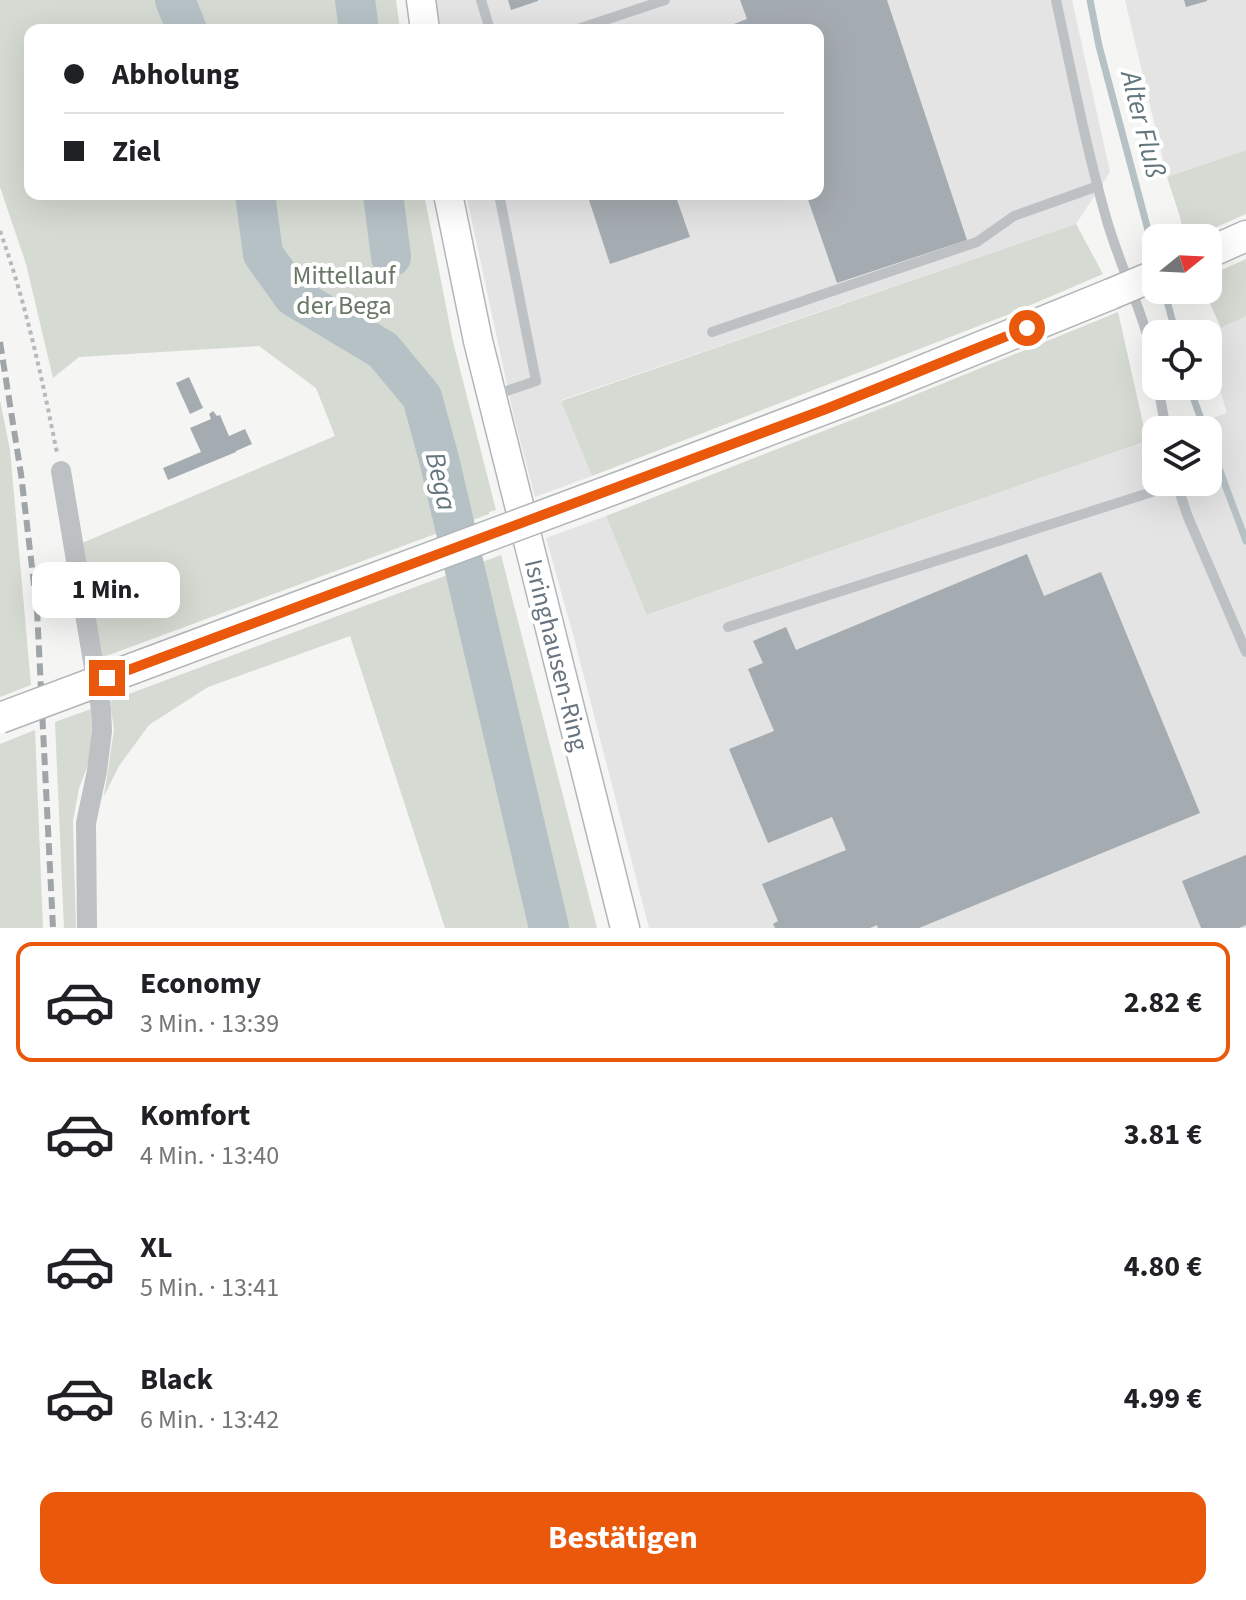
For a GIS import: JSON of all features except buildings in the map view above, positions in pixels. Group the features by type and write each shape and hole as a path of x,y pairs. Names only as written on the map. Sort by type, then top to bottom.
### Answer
{"main road":[{"path":"1222,247 1246,236"},
{"path":"0,718 882,387 1142,281"}],"street":[{"path":"421,0 424,24"},
{"name":"Isringhausen-Ring","path":"449,200 478,341 625,928"},
{"path":"61,471 101,709 102,731 86,823 87,928"}],"lane":[{"path":"481,0 488,24"},
{"path":"593,24 665,0"},
{"path":"1056,0 1098,186 1117,254 1142,320"},
{"path":"712,332 977,242 1014,216 1098,186"},
{"path":"492,396 536,381 500,200"},
{"path":"728,627 1142,494"},
{"path":"1181,496 1246,652"}],"path":[{"path":"0,231 15,273 34,347 61,471"}],"shaded area":[{"path":"434,0 1072,0 1110,172 1076,224 561,400 592,476 535,497 514,417 467,200 824,200 824,24 437,24"},
{"path":"1125,0 1246,0 1246,150 1167,177"},
{"path":"1246,316 1246,928 649,928 546,538 606,516 648,615 1142,443 1142,496 1222,496 1222,416 1218,416 1227,413 1222,396 1222,328"}],"green space":[{"name":"Mittellauf der Bega","path":"0,0 396,0 399,24 24,24 24,200 425,200 453,342 496,510 92,659 82,543 335,436 316,388 259,346 79,357 53,378 26,264 0,187"},
{"path":"1246,150 1246,214 1222,225 1181,224 1167,177"},
{"path":"1076,224 1103,274 1012,313 592,476 561,401"},
{"path":"1246,259 1246,316 1222,328 1222,320 1217,320 1210,304 1222,304 1222,270"},
{"path":"1118,312 1142,419 1142,443 647,615 606,516"},
{"path":"0,400 10,450 31,685 0,697"},
{"path":"501,555 597,928 445,928 350,636 208,687 149,725 119,766 104,796 114,730 110,701"},
{"path":"91,709 90,760 79,788 73,821 76,928 64,928 55,722"},
{"path":"35,730 43,928 0,928 0,744"}],"waterway":[{"name":"Bega","path":"175,0 185,24"},
{"name":"Bega","path":"355,0 358,24"},
{"name":"Alter Fluß","path":"1090,0 1099,46 1146,224"},
{"name":"Bega","path":"256,200 263,254 293,296 383,350 422,397 549,928"},
{"name":"Bega","path":"384,200 391,257"},
{"name":"Alter Fluß","path":"1168,304 1172,320"},
{"name":"Alter Fluß","path":"1194,400 1200,416"},
{"name":"Alter Fluß","path":"1222,477 1246,541"}],"railway":[{"path":"0,342 21,474 37,610 53,928"}],"route":[{"path":"107,678 826,409 1027,328"}]}
